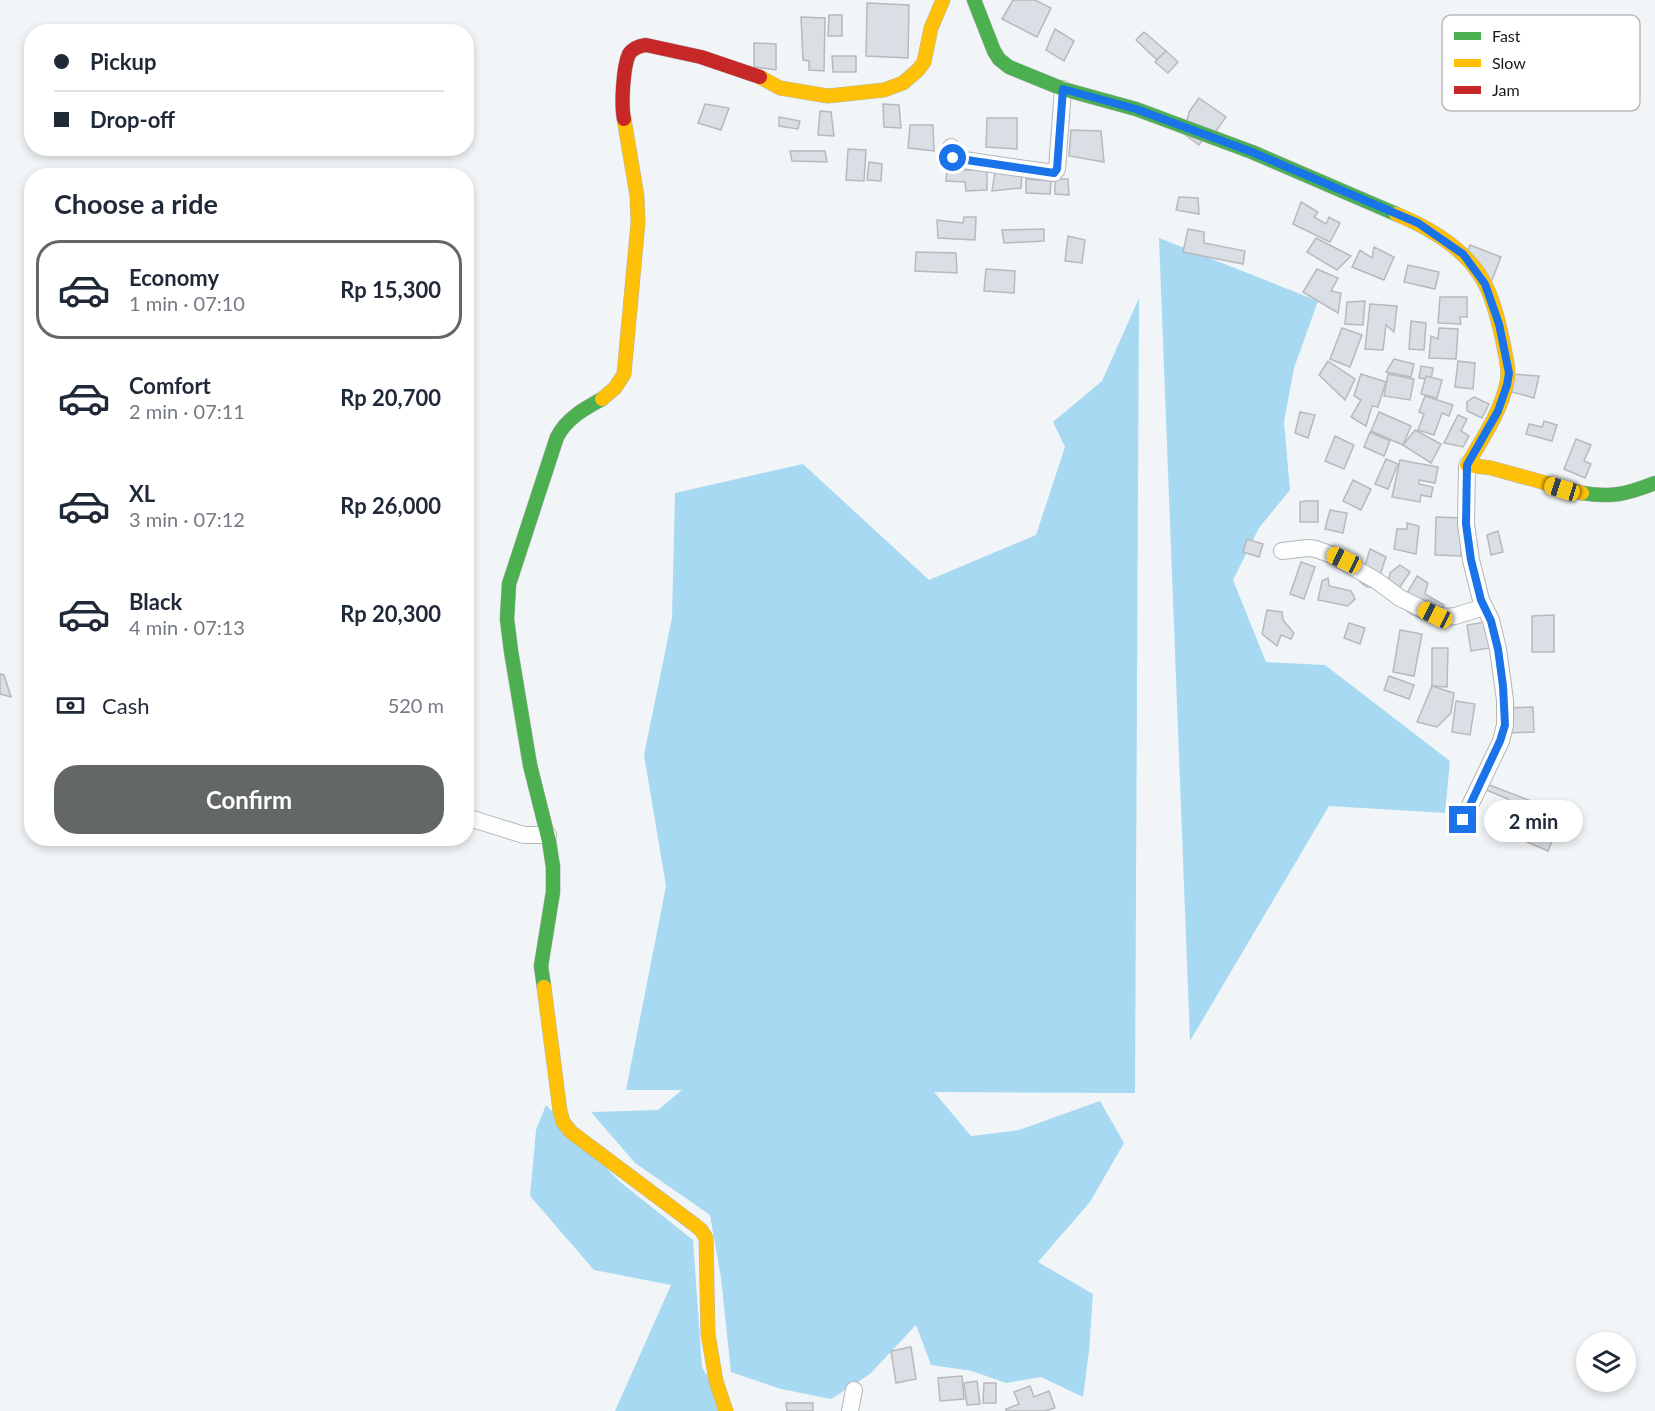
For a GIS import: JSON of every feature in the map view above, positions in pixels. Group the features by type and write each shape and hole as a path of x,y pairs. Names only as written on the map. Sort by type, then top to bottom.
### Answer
{"street":[{"path":"726,1411 716,1381 708,1334 706,1238 695,1225 571,1132 563,1122 560,1111 541,966 542,949 554,888 553,867 548,835 530,763 507,624 509,584 557,437 563,425 615,389 622,381 624,374 638,223 636,188 622,109 627,64 634,49 639,46 653,46 754,74 780,88 828,96 884,90 903,83 924,62 931,28 943,0"},
{"path":"974,0 994,51 999,59 1009,67 1063,89 1136,109 1252,152 1418,223 1463,254 1485,284 1499,324 1509,373 1498,411 1467,465 1466,524 1471,560 1484,607 1491,621 1502,671 1505,725 1500,741 1463,820"},
{"path":"951,147 953,158 1054,173 1057,169 1063,89"},
{"path":"1467,465 1487,466 1579,494 1612,497 1643,489 1655,483"},
{"path":"1282,551 1308,548 1332,555 1377,581 1400,598 1435,615 1455,616 1484,607"},
{"path":"474,819 524,835 548,835"},
{"path":"850,1411 854,1390"}],"shaded area":[{"path":"1159,238 1318,301 1294,368 1284,422 1290,490 1259,528 1233,580 1266,662 1325,665 1450,761 1445,813 1329,806 1190,1041"},
{"path":"1139,298 1135,1093 934,1092 971,1136 1019,1130 1100,1101 1124,1143 1090,1202 1038,1262 1093,1294 1083,1397 1041,1377 1006,1383 972,1371 931,1365 916,1325 870,1374 831,1399 781,1389 731,1372 721,1278 710,1215 635,1163 591,1112 658,1110 682,1090 626,1090 666,886 644,755 672,618 675,493 803,464 929,580 1036,535 1065,447 1053,422 1102,381"},
{"path":"546,1105 619,1181 693,1240 702,1367 728,1411 615,1411 671,1285 594,1270 530,1196 536,1130"}],"building":[{"path":"1013,0 1035,0 1051,8 1037,37 1002,19"},
{"path":"867,3 909,5 908,58 866,56"},
{"path":"829,15 842,15 842,36 828,36"},
{"path":"801,17 825,18 824,71 809,70 809,61 803,60"},
{"path":"1055,29 1074,41 1064,61 1046,50"},
{"path":"1144,32 1166,51 1157,60 1136,40"},
{"path":"754,43 776,44 776,70 754,67"},
{"path":"1166,51 1178,62 1168,73 1155,62"},
{"path":"832,56 856,56 856,72 833,72"},
{"path":"1199,98 1226,117 1211,138 1206,135 1199,145 1184,134 1189,112"},
{"path":"705,104 729,108 721,130 698,123"},
{"path":"883,104 899,105 901,128 884,127"},
{"path":"820,111 831,112 834,136 818,135"},
{"path":"779,117 800,121 798,129 779,126"},
{"path":"987,118 1017,118 1017,149 986,147"},
{"path":"910,125 933,125 934,151 908,148"},
{"path":"1071,130 1101,131 1104,162 1069,156"},
{"path":"848,149 866,150 864,181 846,180"},
{"path":"790,151 825,151 827,162 792,161"},
{"path":"869,162 882,164 881,181 867,180"},
{"path":"947,170 987,170 987,190 966,191 965,182 946,181"},
{"path":"995,172 1022,172 1021,188 992,191"},
{"path":"1026,179 1051,181 1050,194 1026,193"},
{"path":"1055,179 1068,179 1069,195 1055,194"},
{"path":"1179,197 1198,198 1199,214 1176,210"},
{"path":"1301,202 1318,212 1314,217 1326,224 1329,217 1340,223 1330,242 1293,224"},
{"path":"964,217 976,217 975,240 938,238 937,220 963,223"},
{"path":"1044,229 1044,241 1004,243 1002,230"},
{"path":"1188,229 1204,232 1204,243 1245,251 1243,264 1183,252"},
{"path":"1068,236 1085,240 1082,263 1065,261"},
{"path":"1316,238 1351,256 1337,270 1307,252"},
{"path":"1470,245 1501,257 1490,285 1463,264"},
{"path":"1374,247 1394,257 1384,280 1352,267 1360,250 1372,258"},
{"path":"916,252 956,253 957,273 915,271"},
{"path":"1408,265 1439,272 1435,289 1404,282"},
{"path":"986,269 1015,271 1014,293 984,291"},
{"path":"1317,269 1338,278 1331,291 1341,293 1338,313 1303,292"},
{"path":"1440,297 1467,297 1467,317 1460,317 1461,324 1438,323"},
{"path":"1365,301 1363,325 1345,324 1347,302"},
{"path":"1370,304 1397,306 1394,332 1386,325 1383,350 1365,349"},
{"path":"1411,321 1426,323 1424,350 1409,349"},
{"path":"1342,328 1362,335 1350,367 1330,359"},
{"path":"1439,328 1458,329 1456,359 1429,358 1431,336 1438,339"},
{"path":"1394,359 1414,364 1411,377 1386,372"},
{"path":"1328,361 1355,379 1345,400 1319,375"},
{"path":"1458,361 1475,363 1473,389 1455,387"},
{"path":"1421,366 1433,368 1431,380 1419,378"},
{"path":"1361,374 1386,382 1378,407 1372,406 1366,426 1351,417 1361,400 1354,396"},
{"path":"1388,374 1414,379 1410,400 1384,396"},
{"path":"1511,374 1539,376 1534,398 1508,391"},
{"path":"1426,376 1442,380 1437,398 1421,394"},
{"path":"1425,396 1453,405 1449,416 1442,413 1434,435 1418,430 1424,414 1419,412"},
{"path":"1474,397 1489,404 1482,418 1467,411 1467,402"},
{"path":"1300,412 1315,415 1308,438 1295,433"},
{"path":"1379,412 1411,426 1403,445 1371,431"},
{"path":"1458,415 1467,419 1461,431 1469,436 1463,447 1444,443"},
{"path":"1544,421 1557,425 1552,441 1526,434 1529,424 1542,427"},
{"path":"1415,430 1441,444 1431,463 1403,445"},
{"path":"1370,432 1390,441 1384,456 1364,447"},
{"path":"1335,436 1354,445 1344,469 1325,461"},
{"path":"1576,439 1591,445 1584,461 1591,464 1585,478 1564,469"},
{"path":"1386,459 1398,464 1388,489 1375,484"},
{"path":"1400,460 1438,467 1435,483 1419,480 1419,484 1433,487 1431,497 1421,495 1420,502 1392,497"},
{"path":"1353,480 1371,489 1361,510 1343,501"},
{"path":"1318,501 1318,522 1300,522 1300,502"},
{"path":"1330,510 1347,513 1343,533 1325,529"},
{"path":"1436,517 1462,518 1461,556 1435,555"},
{"path":"1407,523 1419,526 1416,554 1394,549 1397,529 1407,529"},
{"path":"1498,531 1503,552 1491,555 1487,535"},
{"path":"1247,539 1263,544 1259,557 1243,552"},
{"path":"1370,549 1386,557 1376,587 1367,587 1360,582"},
{"path":"1301,562 1315,567 1304,599 1290,594"},
{"path":"1400,565 1410,572 1398,590 1388,583 1390,573"},
{"path":"1417,576 1428,583 1425,594 1444,605 1434,624 1411,614 1400,605"},
{"path":"1328,578 1329,586 1351,591 1355,599 1348,606 1318,600 1322,581"},
{"path":"1267,610 1282,612 1283,620 1294,633 1291,639 1281,635 1277,646 1262,634"},
{"path":"1554,615 1554,652 1532,652 1532,616"},
{"path":"1485,622 1490,648 1471,651 1467,625"},
{"path":"1349,623 1365,628 1360,644 1344,638"},
{"path":"1400,630 1422,634 1414,676 1393,672"},
{"path":"1432,648 1448,648 1447,687 1432,686"},
{"path":"0,674 4,675 11,697 0,694"},
{"path":"1389,676 1414,685 1409,699 1384,690"},
{"path":"1432,686 1454,693 1451,713 1437,727 1417,722"},
{"path":"1456,701 1475,704 1470,735 1452,732"},
{"path":"1533,707 1534,732 1509,733 1508,708"},
{"path":"1484,783 1563,813 1548,851 1497,829 1508,799 1484,789"},
{"path":"911,1347 916,1379 896,1383 891,1351"},
{"path":"962,1376 964,1399 940,1401 938,1378"},
{"path":"977,1381 980,1404 967,1405 964,1383"},
{"path":"984,1383 996,1383 996,1403 983,1403"},
{"path":"1030,1386 1034,1397 1049,1391 1055,1408 1045,1411 1006,1411 1019,1404 1014,1392"},
{"path":"786,1403 813,1403 813,1411 787,1411"}],"traffic: fast":[{"path":"974,0 994,51 999,59 1009,67 1063,89 1136,109 1252,152 1396,214"},
{"path":"544,987 541,966 553,892 553,867 549,841 530,765 511,651 507,619 509,584 557,437 571,419 602,399"},
{"path":"1582,493 1619,494 1655,483"}],"traffic: slow":[{"path":"760,77 780,88 828,96 884,90 903,83 924,62 931,28 943,0"},
{"path":"602,399 615,388 624,374 638,223 637,196 624,119"},
{"path":"1396,214 1435,233 1469,261 1485,284 1496,313 1507,362 1507,382 1496,415 1467,465 1491,468 1582,493"},
{"path":"544,987 563,1122 571,1132 695,1225 706,1238 708,1334 716,1381 726,1411"}],"traffic: jam":[{"path":"624,119 625,68 629,54 639,47 646,45 701,57 760,77"}],"route":[{"path":"953,158 1056,172 1063,89 1136,109 1252,152 1418,223 1463,254 1485,284 1499,324 1509,373 1498,411 1467,465 1466,524 1471,560 1481,600 1491,621 1498,649 1505,700 1505,725 1500,741 1463,820"}]}
